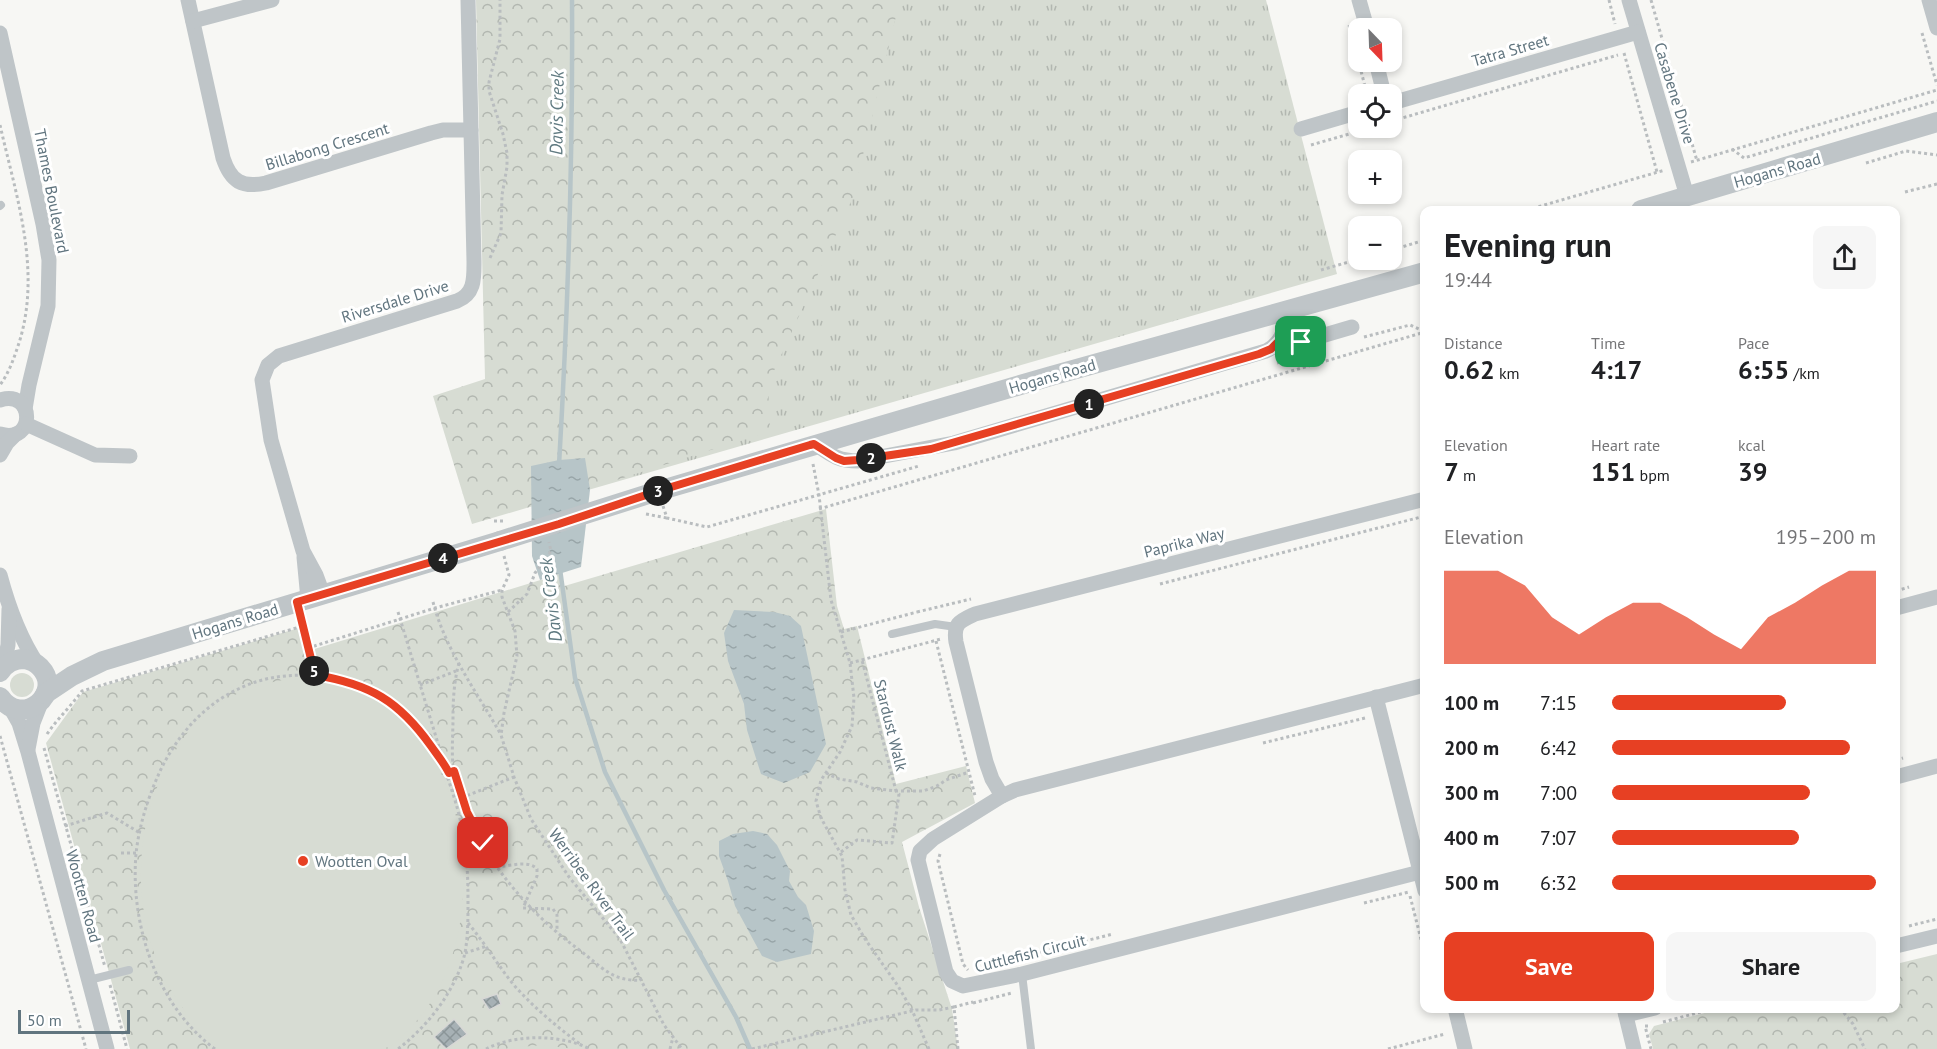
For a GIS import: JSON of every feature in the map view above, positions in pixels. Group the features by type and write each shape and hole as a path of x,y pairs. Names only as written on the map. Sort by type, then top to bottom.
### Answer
{"street":[{"name":"Billabong Crescent","path":"188,0 226,166 232,177 243,184 266,183 443,130 471,130"},
{"path":"192,21 272,0"},
{"name":"Riversdale Drive","path":"309,598 303,550 271,440 262,386 264,372 273,360 286,353 446,305 466,297 472,288 474,280 468,0"},
{"path":"1359,0 1364,18"},
{"name":"Casabene Drive","path":"1629,0 1687,196"},
{"path":"1929,0 1937,28"},
{"name":"Tatra Street","path":"1402,100 1638,32"},
{"name":"Thames Boulevard","path":"0,33 43,224 48,260 48,306 22,422 0,455"},
{"path":"1301,129 1348,115"},
{"name":"Hogans Road","path":"1654,206 1937,122"},
{"name":"Hogans Road","path":"1913,131 1937,131"},
{"name":"Hogans Road","path":"4,703 19,710 26,710 34,707 72,676 103,661 309,598 502,547 658,491 814,453 1290,310 1420,273"},
{"path":"814,453 844,461 931,449 1259,354 1271,349 1281,339 1290,310"},
{"path":"1281,339 1301,342 1353,327"},
{"name":"Thames Boulevard","path":"2,394 16,386 36,356"},
{"path":"2,394 17,400 22,422"},
{"path":"0,434 9,436 22,422"},
{"path":"22,422 95,455 130,456"},
{"name":"Paprika Way","path":"955,631 960,621 975,614 1420,501"},
{"path":"0,575 9,608 28,651 46,678 47,686 44,697"},
{"path":"1900,607 1937,597"},
{"path":"1,671 8,645 9,608"},
{"path":"955,631 986,762 992,779 1002,796"},
{"name":"Hogans Road","path":"1,671 16,660 28,660 38,665 60,667 103,661"},
{"name":"Cuttlefish Circuit","path":"1420,686 1029,786 1002,796 933,838 920,851 918,860 946,972 958,985 970,986 1420,872"},
{"name":"Wootten Road","path":"28,752 33,723 44,697"},
{"path":"1376,697 1420,872"},
{"name":"Wootten Road","path":"4,703 19,723 28,752 107,1049"},
{"path":"1900,776 1937,766"},
{"path":"1900,945 1937,936"},
{"path":"1456,1013 1461,1048"},
{"path":"1625,1013 1634,1049"}],"lane":[{"path":"892,634 935,624 955,631"},
{"path":"89,980 129,970"},
{"path":"1022,974 1031,1049"}],"path":[{"path":"483,260 489,259 501,233 502,195 507,167 504,134 489,91 489,82 500,39 500,0"},
{"path":"1651,0 1697,160"},
{"path":"1922,32 1937,85"},
{"path":"1624,53 1657,172"},
{"path":"1541,206 1937,90"},
{"path":"1732,149 1743,158 1937,101"},
{"path":"0,125 26,240 30,286 22,335 2,394"},
{"path":"1311,145 1348,134"},
{"path":"1862,164 1906,151 1937,155"},
{"path":"1905,192 1937,184"},
{"path":"1402,247 1420,242"},
{"path":"1322,270 1348,262"},
{"path":"819,509 1420,335"},
{"path":"814,453 831,600 850,663 854,698 852,726 840,752 817,790 816,801 821,818 843,860 844,890 851,915 912,1010 929,1049"},
{"path":"667,518 707,527 819,495"},
{"path":"1152,586 1420,517"},
{"path":"508,612 527,594 535,573 551,551 548,540"},
{"name":"Werribee River Trail","path":"502,547 508,575 502,590 502,597 515,631 517,656 501,735 514,777 531,819 569,877 620,939 664,1025 682,1049"},
{"path":"308,648 435,608 502,590"},
{"path":"309,598 303,626 315,675"},
{"path":"433,602 459,663 501,735"},
{"path":"398,612 449,773 447,776 456,800 467,848 468,923 465,953 453,983 437,1009 417,1033 398,1049"},
{"path":"841,632 917,612 924,626"},
{"path":"127,1049 42,740 82,691 303,626"},
{"path":"850,663 936,641 955,631"},
{"path":"936,641 972,784"},
{"name":"Stardust Walk","path":"862,660 896,792 923,791 969,772"},
{"path":"459,663 453,703 454,771 478,834 506,880 557,933 616,978 628,981 642,980"},
{"path":"420,685 456,671"},
{"path":"215,1049 184,1020 163,987 153,965 140,918 136,889 136,853 151,793 165,761 182,733 203,711 227,694 253,683 286,676 315,675 354,684 393,704 407,716 444,761"},
{"path":"1263,743 1365,718 1368,729"},
{"path":"0,736 86,1049"},
{"path":"449,773 454,771"},
{"path":"826,773 838,779 858,782 871,788 899,794 892,843 857,840 840,852"},
{"path":"456,800 514,777"},
{"path":"65,826 107,813 140,832"},
{"path":"478,834 497,834 507,842 494,860"},
{"path":"752,1049 912,1010 939,1010 973,1003 967,970 963,964 938,861 942,849"},
{"path":"120,853 136,853"},
{"path":"498,867 530,864 535,866 537,876 526,902"},
{"path":"1405,876 1420,935"},
{"path":"534,910 553,909 557,915 557,933"},
{"path":"1906,927 1937,919"},
{"path":"468,923 514,985 547,1020 590,1049"},
{"path":"1001,962 1116,933"},
{"path":"465,953 487,946"},
{"path":"967,970 979,968"},
{"path":"954,1007 958,1049"},
{"path":"1651,1049 1646,1026 1697,1013"},
{"path":"1844,1013 1853,1024 1865,1049"},
{"path":"1388,1049 1445,1034"},
{"path":"670,1049 673,1037"},
{"path":"486,1049 520,1039 551,1039 580,1044"}],"green space":[{"path":"476,0 908,0 897,12 853,197 768,384 770,431 472,524 433,396 485,379"},
{"path":"572,0 1266,0 1337,274 557,499"},
{"path":"826,509 837,606 844,629 857,626 896,784 966,766 975,803 902,842 919,907 952,1009 958,1049 130,1049 46,743 83,692 302,627 308,651 560,574 561,587"},
{"path":"22,673 30,677 34,685 30,693 22,697 14,693 10,685 14,677"},
{"name":"Wootten Oval","path":"289,679 321,681 351,687 371,696 407,723 434,759 452,803 462,850 463,899 455,947 438,990 409,1029 385,1048 223,1049 205,1036 193,1023 164,977 152,947 141,885 142,853 147,821 156,791 169,762 191,729 212,709 245,690"},
{"path":"1937,954 1937,1049 1653,1049 1649,1034 1654,1026 1705,1013 1900,1013 1900,963"},
{"path":"543,1045 574,1049 507,1049 508,1048"}],"water":[{"path":"585,458 590,490 581,567 540,580 532,556 531,466 559,460"},
{"path":"734,610 774,612 790,616 801,626 826,744 810,772 784,783 761,774 747,730 744,704 728,661 724,633"},
{"path":"753,831 767,834 777,845 790,871 789,881 798,897 806,905 814,931 811,954 777,962 762,956 735,906 719,856 719,841 733,834"}],"building":[{"path":"497,994 501,1004 489,1010 482,999"},
{"path":"454,1019 467,1034 446,1049 434,1037"}],"waterway":[{"name":"Davis Creek","path":"559,465 569,232 572,0"},
{"name":"Davis Creek","path":"560,569 575,678 605,772 664,890 736,1017 750,1049"}],"place":[{"name":"Wootten Oval","path":"303,861"}],"route":[{"path":"483,843 467,812 454,771 449,773 444,761 407,716 393,704 354,684 315,675 297,602 559,524 810,445 814,444 844,461 931,449 1259,354 1271,349 1281,339 1301,342"}]}
